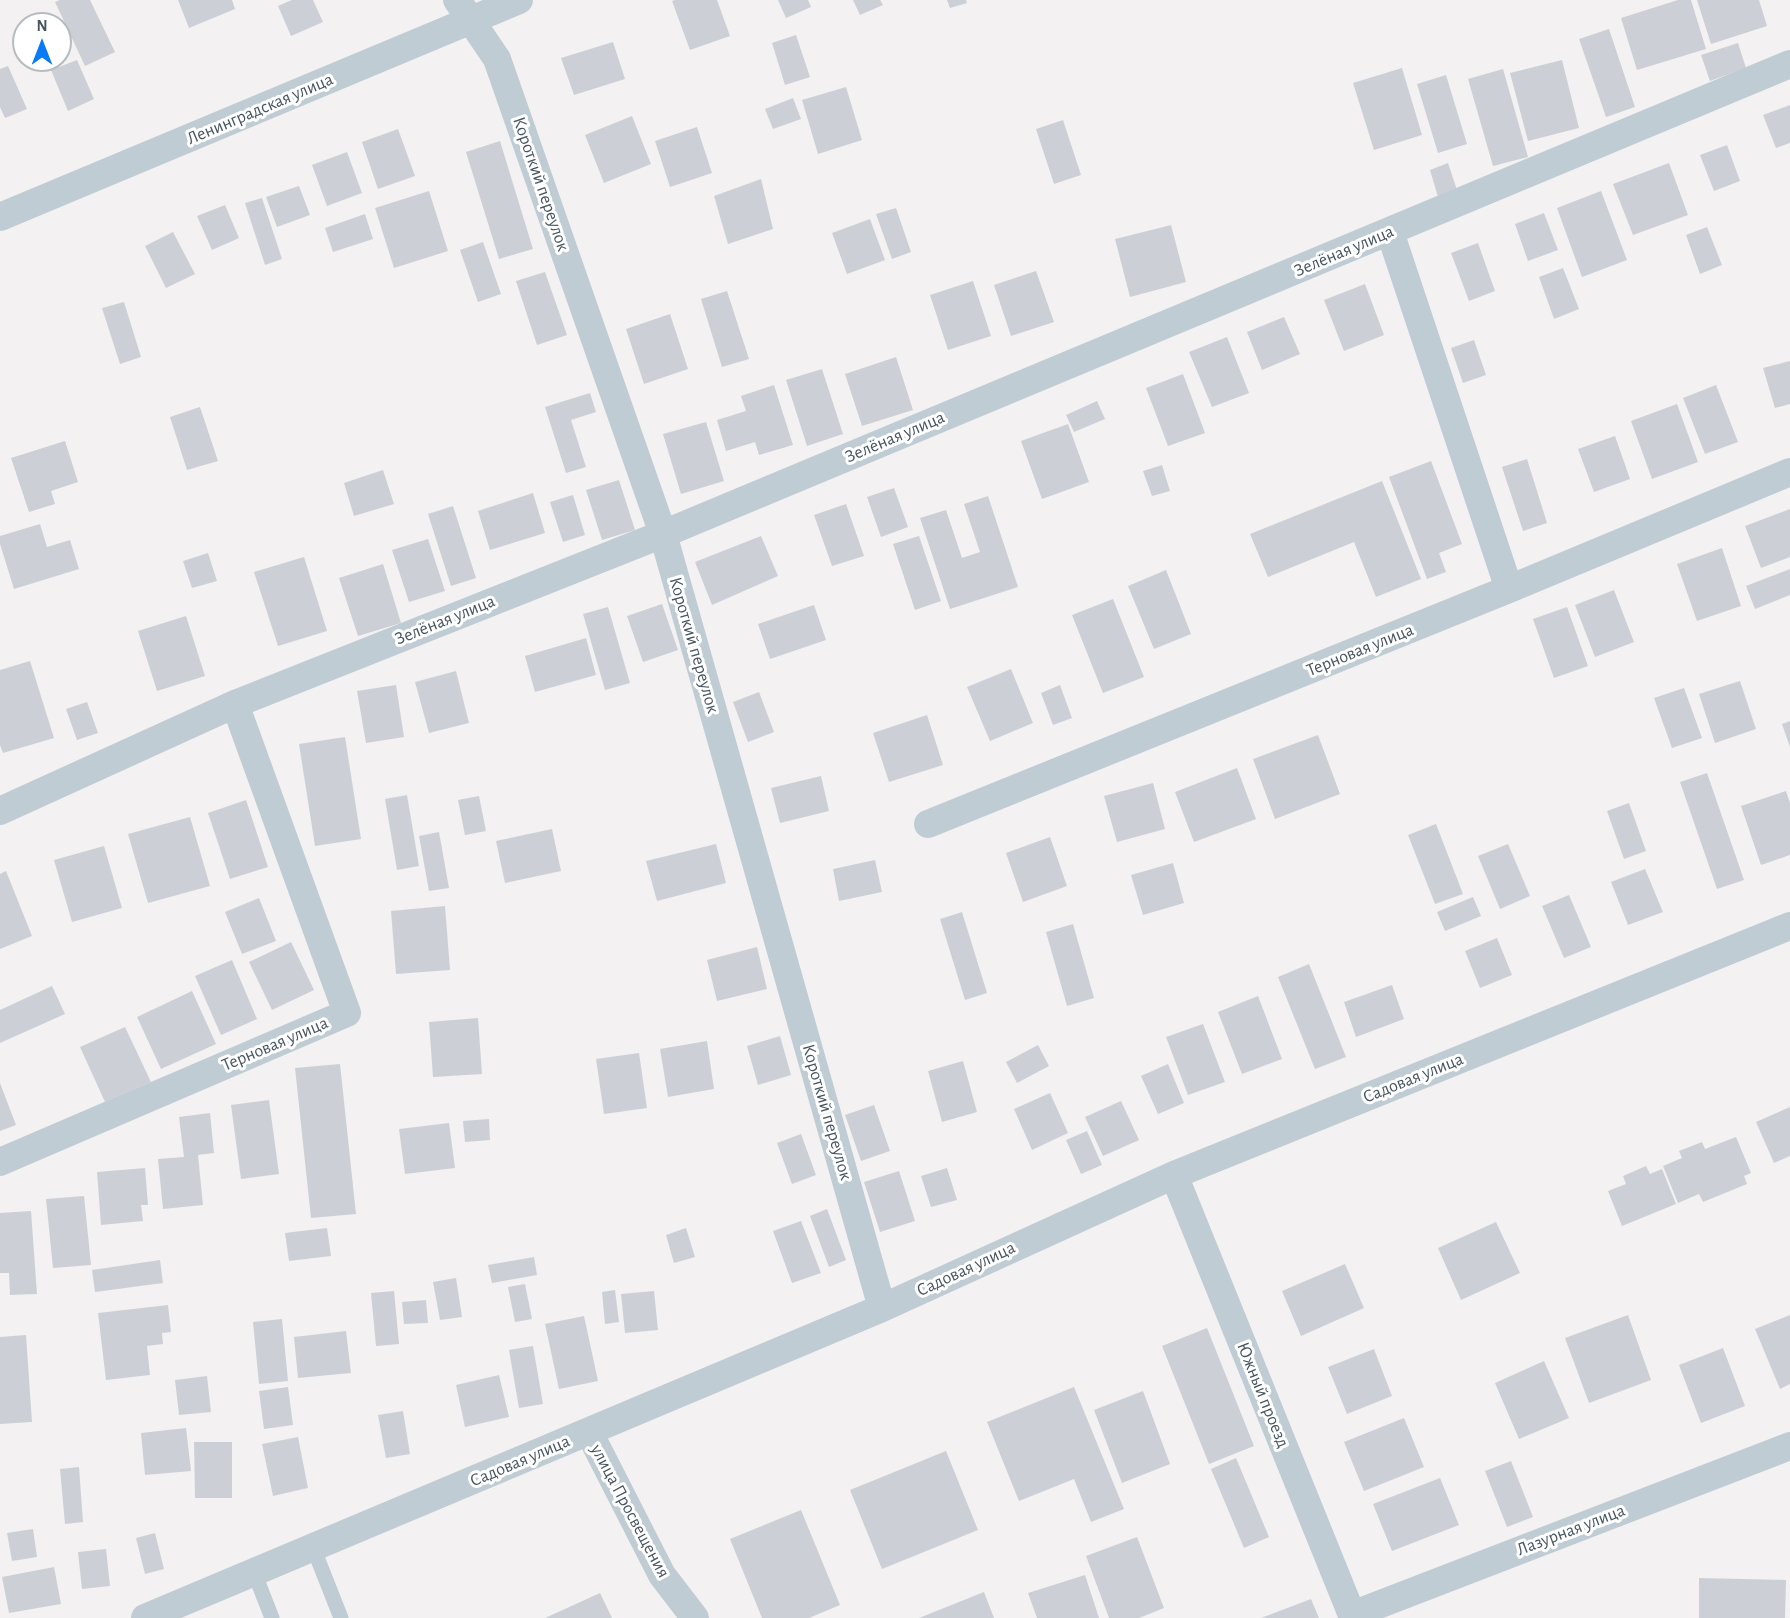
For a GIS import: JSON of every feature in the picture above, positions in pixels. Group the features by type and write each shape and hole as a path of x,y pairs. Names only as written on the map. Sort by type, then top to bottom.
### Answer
{"street":[{"name":"Ленинградская улица","path":"0,217 464,10 519,0"},
{"name":"Короткий переулок","path":"464,10 497,59 663,534 882,1308"},
{"name":"Зелёная улица","path":"0,811 235,704 663,534 1790,64"},
{"path":"1390,232 1509,590"},
{"name":"Терновая улица","path":"928,824 1509,590 1790,472"},
{"name":"Терновая улица","path":"0,1162 347,1012 235,704"},
{"name":"Садовая улица","path":"145,1618 882,1308 1174,1175 1790,926"},
{"name":"Южный проезд","path":"1174,1175 1353,1616"},
{"name":"улица Просвещения","path":"589,1432 662,1575 695,1618"},
{"name":"Лазурная улица","path":"1353,1616 1790,1446"}],"lane":[{"path":"313,1547 341,1618"},
{"path":"254,1572 272,1618"}],"building":[{"path":"90,0 115,52 85,66 72,38 72,12 60,12 55,2"},
{"path":"178,0 232,0 235,9 189,28"},
{"path":"292,0 313,0 323,22 291,36 278,6"},
{"path":"717,0 730,36 690,50 672,1"},
{"path":"778,0 808,0 811,7 786,18"},
{"path":"853,0 880,0 883,5 860,15"},
{"path":"947,0 966,0 967,3 950,8"},
{"path":"1678,0 1691,0 1706,49 1637,70 1621,18"},
{"path":"1697,0 1759,0 1767,26 1711,44"},
{"path":"1609,29 1635,107 1606,117 1579,39"},
{"path":"796,35 810,77 785,85 772,43"},
{"path":"613,42 625,79 574,95 561,58"},
{"path":"1738,43 1746,68 1710,81 1701,55"},
{"path":"77,60 94,99 68,111 52,72 72,72 72,62"},
{"path":"1562,60 1579,128 1528,141 1510,73"},
{"path":"8,66 27,109 5,118 0,107 0,69"},
{"path":"1402,68 1422,135 1374,150 1353,83"},
{"path":"1503,69 1528,157 1493,166 1468,79"},
{"path":"1446,75 1467,144 1438,153 1417,84"},
{"path":"846,87 862,140 818,154 802,100"},
{"path":"793,98 801,119 773,129 765,109"},
{"path":"1790,105 1790,143 1776,148 1763,115"},
{"path":"632,116 651,164 604,183 585,135"},
{"path":"1063,120 1081,175 1054,184 1036,129"},
{"path":"697,127 712,173 670,187 655,141"},
{"path":"398,129 415,176 378,189 362,142"},
{"path":"500,141 533,249 499,259 466,152"},
{"path":"1727,145 1740,181 1714,191 1700,155"},
{"path":"347,152 362,193 327,206 312,165"},
{"path":"1448,163 1457,190 1438,197 1430,170"},
{"path":"1669,163 1688,215 1633,235 1613,184"},
{"path":"761,179 773,229 728,244 714,196"},
{"path":"299,186 310,215 277,227 266,197"},
{"path":"429,191 448,251 394,268 375,208"},
{"path":"1601,191 1627,260 1582,277 1557,208"},
{"path":"262,198 282,259 265,265 245,203"},
{"path":"225,205 239,238 212,250 197,216"},
{"path":"896,208 911,252 892,259 876,214"},
{"path":"1544,213 1558,250 1528,261 1515,224"},
{"path":"365,214 373,239 333,252 325,228"},
{"path":"870,219 885,260 847,274 832,233"},
{"path":"1171,225 1186,282 1130,297 1115,239"},
{"path":"1707,227 1722,265 1700,274 1686,235"},
{"path":"173,232 195,274 166,288 145,246"},
{"path":"483,242 501,294 478,302 460,250"},
{"path":"1478,243 1495,291 1469,301 1451,253"},
{"path":"1563,268 1579,309 1554,319 1539,277"},
{"path":"1036,271 1054,322 1011,336 994,285"},
{"path":"545,272 567,335 537,345 516,281"},
{"path":"973,281 991,336 948,350 930,295"},
{"path":"1365,284 1384,335 1344,351 1324,300"},
{"path":"727,291 749,359 722,367 701,299"},
{"path":"124,302 141,357 120,364 102,308"},
{"path":"670,314 688,369 644,384 626,329"},
{"path":"1284,317 1300,354 1262,370 1247,332"},
{"path":"1227,337 1249,393 1212,407 1189,352"},
{"path":"1474,340 1486,375 1463,383 1451,348"},
{"path":"896,357 913,410 862,426 845,374"},
{"path":"1790,361 1790,404 1775,408 1763,368"},
{"path":"822,369 843,434 807,446 786,380"},
{"path":"1183,374 1205,433 1168,446 1146,388"},
{"path":"774,385 793,445 759,455 755,442 726,451 717,420 746,411 741,396"},
{"path":"1716,385 1738,442 1705,454 1683,398"},
{"path":"590,393 596,412 571,420 586,467 566,473 545,407"},
{"path":"1097,401 1105,419 1074,432 1066,415"},
{"path":"1677,404 1698,462 1652,479 1631,421"},
{"path":"200,407 218,461 187,470 170,417"},
{"path":"706,422 724,481 681,494 663,434"},
{"path":"1068,424 1089,482 1042,499 1021,441"},
{"path":"1615,436 1630,479 1594,492 1578,449"},
{"path":"65,441 78,482 51,491 55,504 29,512 11,458"},
{"path":"1527,459 1547,523 1523,531 1502,467"},
{"path":"1431,461 1462,544 1439,553 1446,572 1427,579 1389,477"},
{"path":"1162,465 1170,491 1152,496 1143,471"},
{"path":"383,470 394,504 354,516 344,483"},
{"path":"619,480 635,530 602,540 586,490"},
{"path":"1382,481 1421,579 1376,597 1354,542 1268,577 1250,534"},
{"path":"894,488 908,527 881,537 867,497"},
{"path":"533,493 545,533 490,550 478,511"},
{"path":"573,495 585,535 563,542 550,502"},
{"path":"988,496 1018,587 950,609 920,518 946,510 962,558 980,552 964,504"},
{"path":"846,504 864,556 832,566 814,515"},
{"path":"453,506 476,578 451,586 428,514"},
{"path":"1790,509 1790,557 1761,568 1745,526"},
{"path":"40,524 47,547 70,540 79,569 14,589 0,544 0,536"},
{"path":"761,536 778,576 712,605 695,562"},
{"path":"919,536 941,601 915,610 893,544"},
{"path":"428,539 445,591 409,602 392,550"},
{"path":"1722,548 1741,606 1697,621 1677,564"},
{"path":"208,553 217,581 192,588 183,561"},
{"path":"304,557 327,631 278,646 254,572"},
{"path":"383,564 401,623 358,636 339,578"},
{"path":"1790,569 1790,595 1755,609 1746,586"},
{"path":"1166,570 1191,634 1154,649 1128,586"},
{"path":"1614,590 1634,642 1595,657 1575,605"},
{"path":"1113,599 1144,677 1103,693 1072,615"},
{"path":"662,604 678,650 643,662 627,616"},
{"path":"814,605 826,640 770,659 758,624"},
{"path":"608,607 630,683 605,690 583,614"},
{"path":"1567,607 1588,666 1554,678 1533,619"},
{"path":"186,616 205,676 157,691 138,631"},
{"path":"586,638 596,675 535,692 525,656"},
{"path":"30,661 54,738 3,753 0,745 0,670"},
{"path":"1011,669 1033,723 990,741 967,687"},
{"path":"456,671 469,723 429,733 415,682"},
{"path":"1740,681 1756,729 1715,743 1699,694"},
{"path":"396,685 404,737 366,743 357,691"},
{"path":"1060,685 1072,718 1053,725 1041,693"},
{"path":"1684,688 1702,738 1672,748 1654,698"},
{"path":"759,692 774,732 748,742 733,702"},
{"path":"87,702 98,733 77,740 66,709"},
{"path":"927,715 943,765 889,782 873,733"},
{"path":"1790,721 1790,747 1782,724"},
{"path":"1318,735 1340,794 1275,819 1253,759"},
{"path":"345,737 361,839 315,846 299,744"},
{"path":"1237,768 1256,819 1194,842 1175,792"},
{"path":"1707,773 1744,880 1717,889 1680,782"},
{"path":"821,776 829,811 780,823 771,788"},
{"path":"1153,783 1165,829 1117,842 1104,796"},
{"path":"1786,791 1790,803 1790,855 1761,865 1741,806"},
{"path":"407,795 419,866 397,870 385,799"},
{"path":"479,796 486,831 465,835 458,800"},
{"path":"246,800 268,867 230,879 208,813"},
{"path":"1629,803 1646,851 1624,859 1607,811"},
{"path":"190,817 210,886 148,903 128,834"},
{"path":"1436,824 1463,894 1435,904 1408,835"},
{"path":"552,829 561,871 505,883 496,841"},
{"path":"439,832 449,888 429,891 419,836"},
{"path":"1050,837 1067,886 1023,902 1006,853"},
{"path":"716,844 726,883 657,901 646,861"},
{"path":"1508,844 1530,896 1500,909 1478,856"},
{"path":"104,846 122,908 72,922 54,860"},
{"path":"875,860 882,892 839,901 833,869"},
{"path":"1173,863 1184,903 1143,915 1131,875"},
{"path":"1645,869 1663,912 1628,925 1611,882"},
{"path":"6,871 32,936 0,949 0,874"},
{"path":"1569,895 1591,947 1564,958 1542,906"},
{"path":"1473,897 1481,916 1445,931 1437,912"},
{"path":"259,898 276,941 242,954 225,912"},
{"path":"445,906 450,970 396,974 391,911"},
{"path":"962,912 987,993 965,1000 940,919"},
{"path":"1073,924 1094,998 1067,1006 1046,932"},
{"path":"1497,938 1512,975 1480,988 1465,951"},
{"path":"291,942 314,990 272,1010 249,962"},
{"path":"757,947 767,989 717,1001 707,960"},
{"path":"232,960 257,1019 221,1035 195,976"},
{"path":"1309,964 1346,1057 1315,1069 1278,977"},
{"path":"1392,985 1404,1019 1356,1037 1344,1002"},
{"path":"52,986 65,1014 0,1043 0,1010"},
{"path":"192,991 216,1044 161,1069 137,1017"},
{"path":"1258,996 1282,1059 1242,1074 1218,1012"},
{"path":"478,1018 482,1074 433,1077 429,1022"},
{"path":"1203,1024 1225,1082 1188,1095 1166,1037"},
{"path":"125,1027 151,1082 105,1102 80,1047"},
{"path":"780,1036 791,1075 758,1085 747,1046"},
{"path":"707,1041 714,1089 668,1097 660,1049"},
{"path":"1038,1045 1049,1066 1017,1083 1006,1062"},
{"path":"639,1053 647,1108 604,1114 596,1059"},
{"path":"963,1061 977,1112 942,1122 928,1071"},
{"path":"340,1064 356,1214 311,1218 295,1068"},
{"path":"1168,1064 1184,1103 1158,1114 1141,1076"},
{"path":"0,1083 16,1125 0,1131"},
{"path":"1050,1093 1068,1133 1032,1150 1014,1109"},
{"path":"269,1100 279,1174 241,1179 231,1105"},
{"path":"1121,1101 1139,1140 1103,1156 1085,1117"},
{"path":"874,1105 890,1151 861,1161 845,1115"},
{"path":"1790,1107 1790,1156 1774,1163 1756,1122"},
{"path":"210,1113 214,1153 198,1155 203,1205 163,1209 158,1159 184,1157 179,1117"},
{"path":"489,1119 490,1140 465,1142 463,1121"},
{"path":"449,1123 455,1168 405,1174 399,1129"},
{"path":"1087,1131 1102,1165 1081,1174 1066,1140"},
{"path":"801,1134 816,1175 792,1184 777,1143"},
{"path":"1736,1137 1751,1173 1744,1176 1747,1184 1703,1202 1699,1194 1678,1203 1663,1166 1682,1158 1679,1151 1702,1142 1705,1149"},
{"path":"1646,1166 1650,1174 1662,1169 1676,1204 1622,1226 1608,1191 1626,1184 1623,1176"},
{"path":"145,1168 148,1205 141,1205 143,1221 101,1225 97,1172"},
{"path":"947,1168 957,1200 931,1207 921,1176"},
{"path":"899,1171 915,1221 880,1232 864,1182"},
{"path":"84,1196 91,1265 53,1268 46,1199"},
{"path":"827,1209 846,1260 829,1267 810,1216"},
{"path":"31,1211 37,1294 10,1295 9,1273 0,1273 0,1213"},
{"path":"801,1221 821,1273 792,1283 773,1231"},
{"path":"1496,1222 1520,1273 1461,1300 1438,1248"},
{"path":"327,1228 331,1256 289,1261 285,1233"},
{"path":"686,1228 695,1257 674,1263 666,1235"},
{"path":"534,1257 537,1275 492,1283 488,1265"},
{"path":"160,1260 163,1283 95,1292 92,1270"},
{"path":"1345,1264 1364,1308 1301,1336 1282,1291"},
{"path":"456,1278 462,1317 440,1320 433,1282"},
{"path":"525,1284 532,1319 515,1322 508,1287"},
{"path":"615,1290 619,1322 605,1324 602,1292"},
{"path":"394,1291 399,1344 376,1346 371,1293"},
{"path":"654,1291 658,1330 625,1333 621,1294"},
{"path":"426,1300 428,1323 404,1324 402,1302"},
{"path":"168,1305 171,1332 162,1333 163,1344 147,1346 150,1375 106,1380 98,1313"},
{"path":"1628,1315 1651,1380 1589,1403 1565,1338"},
{"path":"1790,1315 1790,1384 1780,1389 1755,1329"},
{"path":"584,1316 598,1381 559,1389 545,1324"},
{"path":"282,1319 288,1381 259,1384 253,1322"},
{"path":"1207,1328 1254,1446 1209,1464 1162,1346"},
{"path":"346,1331 351,1373 298,1378 294,1337"},
{"path":"26,1335 32,1422 0,1424 0,1337"},
{"path":"533,1346 543,1404 519,1408 509,1350"},
{"path":"1723,1348 1745,1406 1701,1423 1679,1365"},
{"path":"1374,1349 1392,1396 1347,1414 1328,1367"},
{"path":"1544,1361 1569,1418 1519,1439 1495,1383"},
{"path":"499,1375 509,1417 465,1427 456,1385"},
{"path":"207,1376 211,1412 179,1415 175,1380"},
{"path":"288,1387 293,1425 264,1429 259,1391"},
{"path":"1074,1387 1124,1509 1091,1522 1074,1479 1019,1501 987,1422"},
{"path":"1143,1391 1170,1464 1122,1483 1094,1410"},
{"path":"403,1411 410,1454 386,1458 378,1415"},
{"path":"1404,1418 1424,1467 1364,1491 1344,1442"},
{"path":"186,1428 191,1471 145,1475 141,1433"},
{"path":"298,1437 308,1488 273,1496 262,1444"},
{"path":"194,1442 232,1442 232,1498 195,1498"},
{"path":"946,1451 978,1530 882,1569 850,1490"},
{"path":"1236,1458 1269,1537 1244,1548 1211,1469"},
{"path":"1511,1461 1533,1517 1507,1527 1485,1471"},
{"path":"79,1467 83,1522 65,1524 60,1469"},
{"path":"1440,1478 1459,1525 1392,1551 1373,1504"},
{"path":"801,1510 840,1605 809,1618 762,1618 730,1539"},
{"path":"33,1529 37,1557 12,1561 7,1533"},
{"path":"155,1533 164,1569 145,1574 136,1538"},
{"path":"1137,1537 1164,1608 1139,1618 1109,1618 1086,1556"},
{"path":"106,1549 110,1586 82,1589 78,1552"},
{"path":"54,1567 61,1604 9,1613 2,1577"},
{"path":"1085,1575 1099,1618 1037,1618 1028,1593"},
{"path":"1699,1578 1786,1580 1785,1618 1699,1618"},
{"path":"984,1592 994,1618 919,1618"},
{"path":"600,1593 612,1618 545,1618"},
{"path":"1311,1599 1319,1618 1261,1618"}]}
